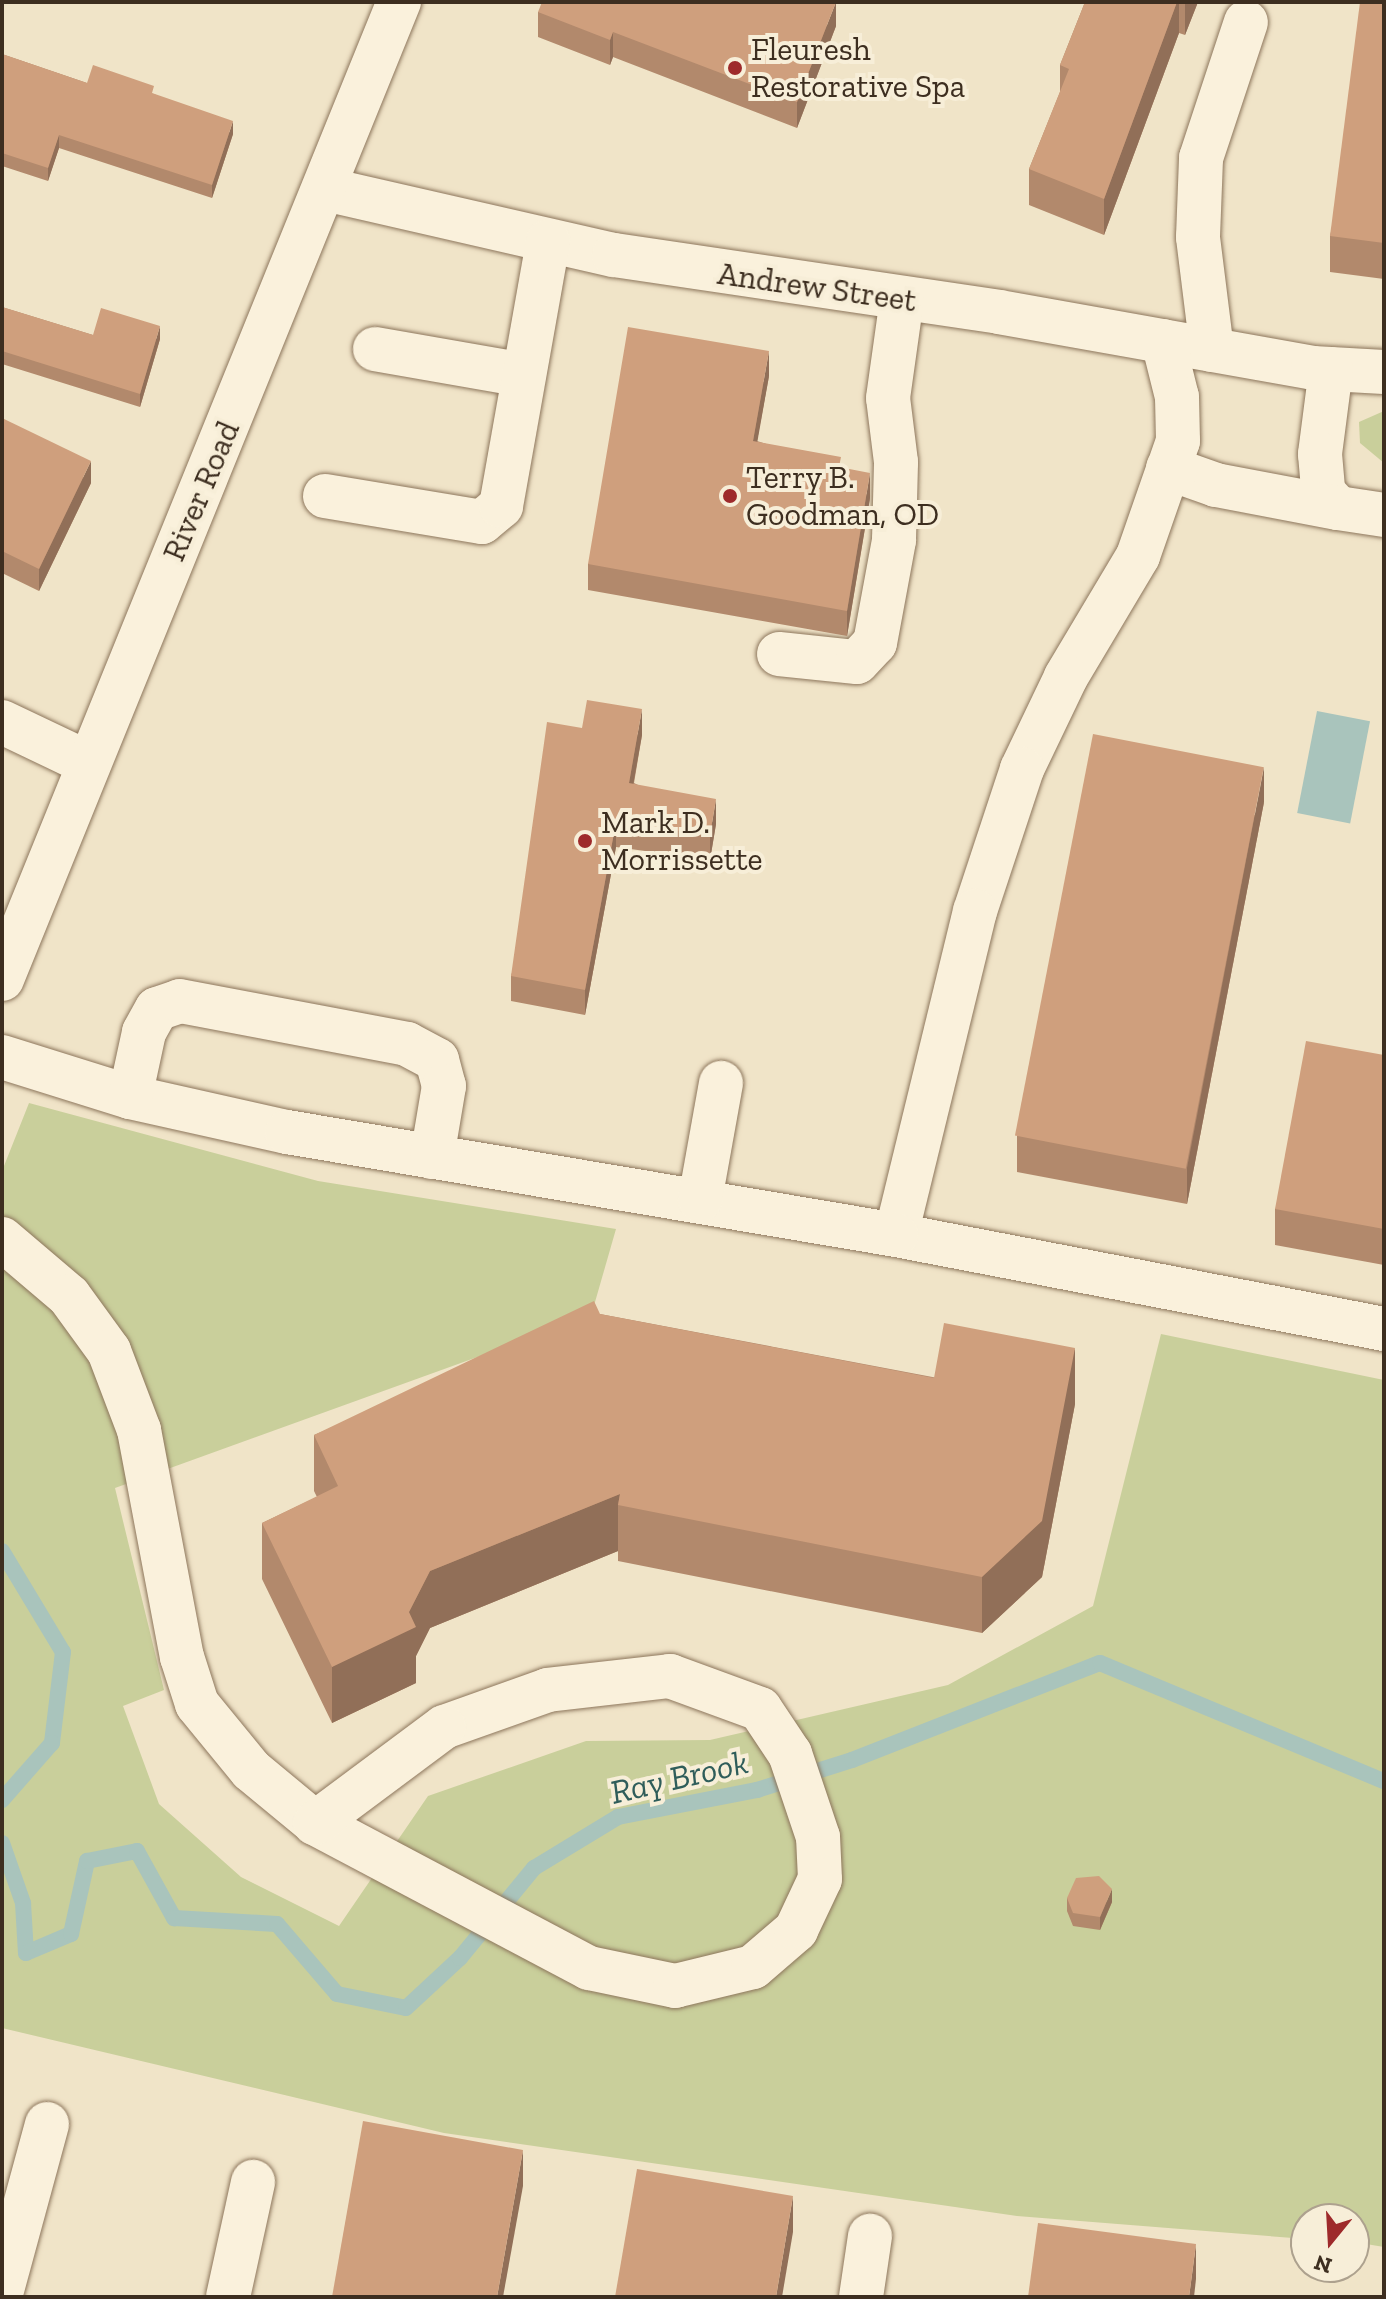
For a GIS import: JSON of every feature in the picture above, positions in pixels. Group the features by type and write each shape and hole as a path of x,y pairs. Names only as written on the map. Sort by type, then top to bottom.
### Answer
{"street":[{"name":"River Road","path":"2,979 399,2"},
{"path":"1212,350 1198,237 1201,158 1246,22"},
{"name":"Andrew Street","path":"325,189 548,241 740,277 902,299 1322,368 1384,372"},
{"path":"325,496 482,522 501,506 548,241"},
{"path":"779,654 857,662 875,643 894,540 896,462 888,398 902,299"},
{"path":"896,1235 975,911 1022,769 1066,677 1138,556 1178,441 1177,397 1163,341"},
{"path":"375,349 524,375"},
{"path":"1322,368 1320,454 1323,492 1338,508"},
{"path":"1168,468 1216,485 1384,515"},
{"path":"2,722 88,763"},
{"path":"130,1097 144,1032 157,1009 180,1001 407,1044 437,1060 444,1086 432,1157"},
{"path":"2,1057 130,1097 287,1132 896,1235 1384,1329"},
{"path":"700,1200 721,1083"},
{"path":"2,1239 69,1296 109,1351 139,1430 182,1657 197,1704 251,1770 315,1823 589,1968 675,1986 753,1967 796,1930 820,1879 818,1837 790,1754 760,1709 670,1676 548,1690 444,1727 315,1823"},
{"path":"2,2290 47,2124"},
{"path":"228,2297 253,2182"},
{"path":"861,2297 870,2236"}],"green space":[{"path":"1384,411 1384,463 1360,443 1359,422"},
{"path":"29,1103 318,1181 616,1229 591,1316 115,1488 164,1690 123,1706 159,1804 241,1877 339,1926 428,1796 586,1741 710,1740 948,1685 1093,1606 1161,1334 1384,1380 1384,2247 1370,2245 1370,2203 1290,2203 1290,2238 1017,2216 444,2133 2,2028 2,1171"}],"water":[{"path":"1317,711 1370,721 1350,823 1297,813"}],"building":[{"name":"Fleuresh Restorative Spa","path":"542,2 836,2 797,102 613,32 610,40 538,12"},
{"path":"1085,2 1177,2 1104,199 1029,169 1069,69 1060,65"},
{"path":"1360,2 1384,2 1384,243 1330,236"},
{"path":"2,54 87,83 93,65 154,86 152,93 233,121 212,185 59,135 48,168 2,153"},
{"path":"2,307 93,335 101,308 160,326 140,394 2,351"},
{"name":"Terry B. Goodman, OD","path":"628,327 769,351 753,441 841,457 839,467 870,473 847,611 588,564"},
{"path":"2,418 91,461 39,569 2,551"},
{"name":"Mark D. Morrissette","path":"587,700 642,709 629,783 716,799 710,835 616,822 585,990 511,976 547,722 582,728"},
{"path":"1093,734 1264,767 1186,1169 1015,1135"},
{"path":"1306,1041 1384,1055 1384,1229 1275,1209"},
{"path":"594,1301 600,1314 934,1378 944,1323 1075,1348 1042,1521 982,1577 618,1505 620,1494 430,1571 409,1612 416,1627 332,1667 262,1523 338,1486 314,1435"},
{"path":"1099,1876 1112,1889 1100,1917 1073,1913 1067,1898 1076,1878"},
{"path":"363,2121 523,2150 497,2297 332,2297"},
{"path":"637,2169 793,2196 776,2297 615,2297"},
{"path":"1038,2223 1196,2244 1189,2297 1028,2297"}],"waterway":[{"name":"Ray Brook","path":"2,1551 63,1652 52,1743 2,1800"},
{"name":"Ray Brook","path":"2,1843 23,1903 26,1953 71,1934 87,1861 137,1851 174,1918 277,1924 337,1994 406,2008 460,1958 534,1868 618,1817 757,1790 852,1760 1100,1663 1384,1781"}],"place":[{"name":"Fleuresh Restorative Spa","path":"735,68"},
{"name":"Terry B. Goodman, OD","path":"730,496"},
{"name":"Mark D. Morrissette","path":"585,841"}]}
